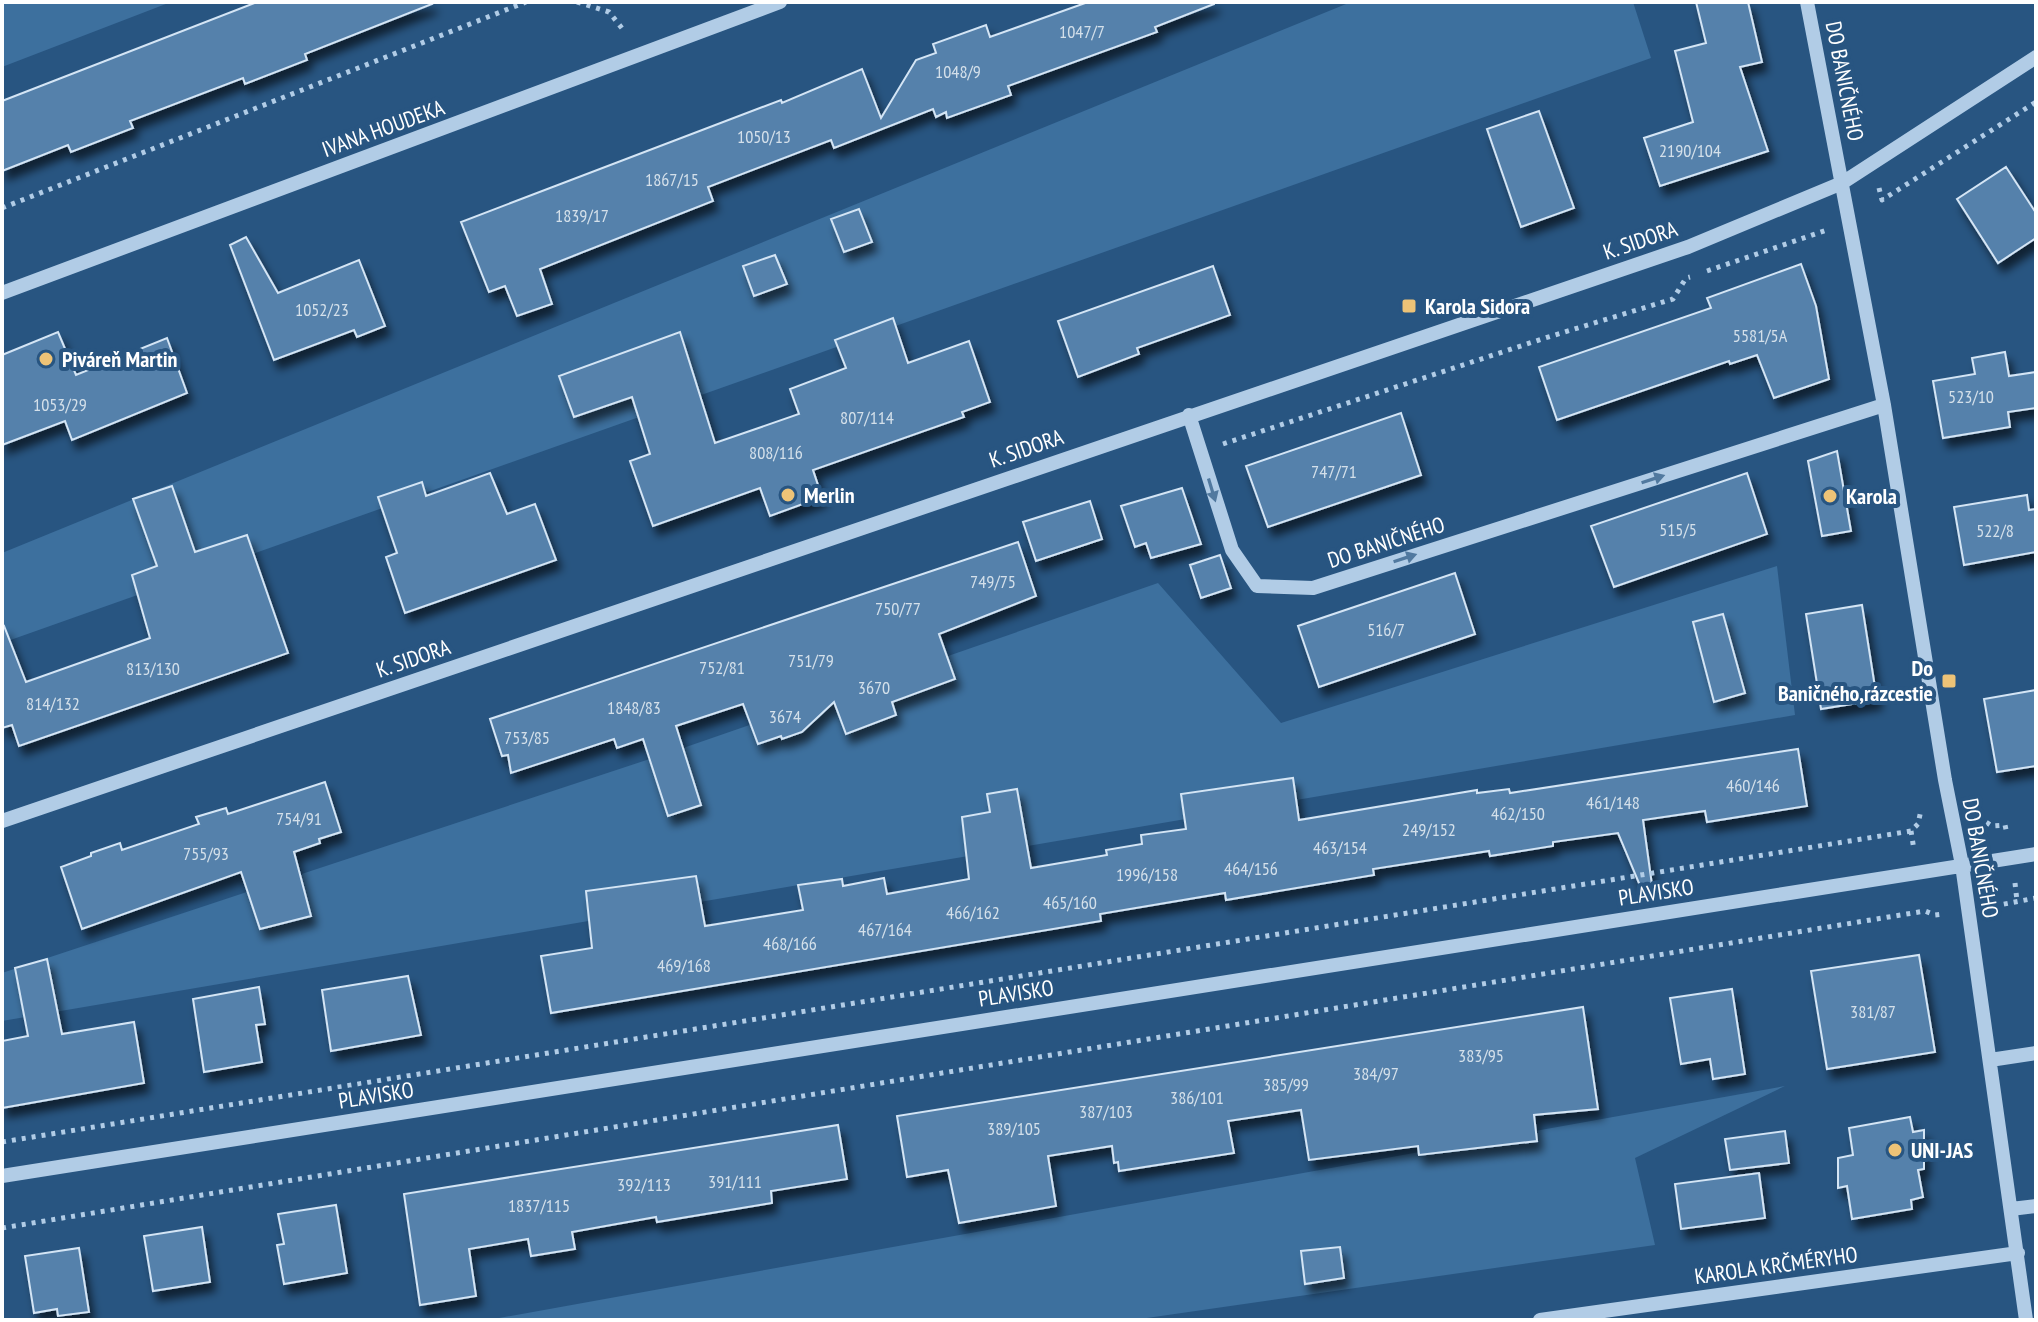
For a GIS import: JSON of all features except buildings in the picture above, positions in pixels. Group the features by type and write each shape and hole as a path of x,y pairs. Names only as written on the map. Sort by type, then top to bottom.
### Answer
{"street":[{"name":"IVANA HOUDEKA","path":"2,293 780,2"},
{"name":"DO BANIČNÉHO","path":"1807,2 1884,405 1945,780 1962,865 2026,1320"},
{"name":"K. SIDORA","path":"2,821 1688,247 1842,183 2036,57"},
{"name":"DO BANIČNÉHO","path":"1189,415 1232,550 1257,586 1313,588 1884,405"},
{"name":"PLAVISKO","path":"2,1176 2036,854"},
{"path":"1990,1060 2036,1053"},
{"path":"2011,1209 2036,1206"},
{"name":"KAROLA KRČMÉRYHO","path":"1540,1320 2018,1253"}],"path":[{"path":"2,208 526,2"},
{"path":"577,2 609,12 643,55"},
{"path":"1882,200 2036,102"},
{"path":"1200,451 1673,299 1686,278 1826,231 1849,219"},
{"path":"1309,408 1312,416"},
{"path":"2,1142 1911,831 1922,813 1919,798"},
{"path":"2,1228 1925,911 1935,915 2036,898"}],"shaded area":[{"path":"2,2 171,2 2,67"},
{"path":"1351,2 1633,2 1651,58 2,643 2,553"},
{"path":"1777,566 1795,715 2,1021 2,973 686,747 1158,583 1281,723"},
{"path":"1785,1086 1635,1158 1655,1245 1133,1320 488,1320"}],"place":[{"name":"Karola Sidora","path":"1409,306"},
{"name":"Piváreň Martin","path":"46,359"},
{"name":"Merlin","path":"788,495"},
{"name":"Karola","path":"1830,496"},
{"name":"Do Baničného,rázcestie","path":"1949,681"},
{"name":"UNI-JAS","path":"1895,1150"}]}
